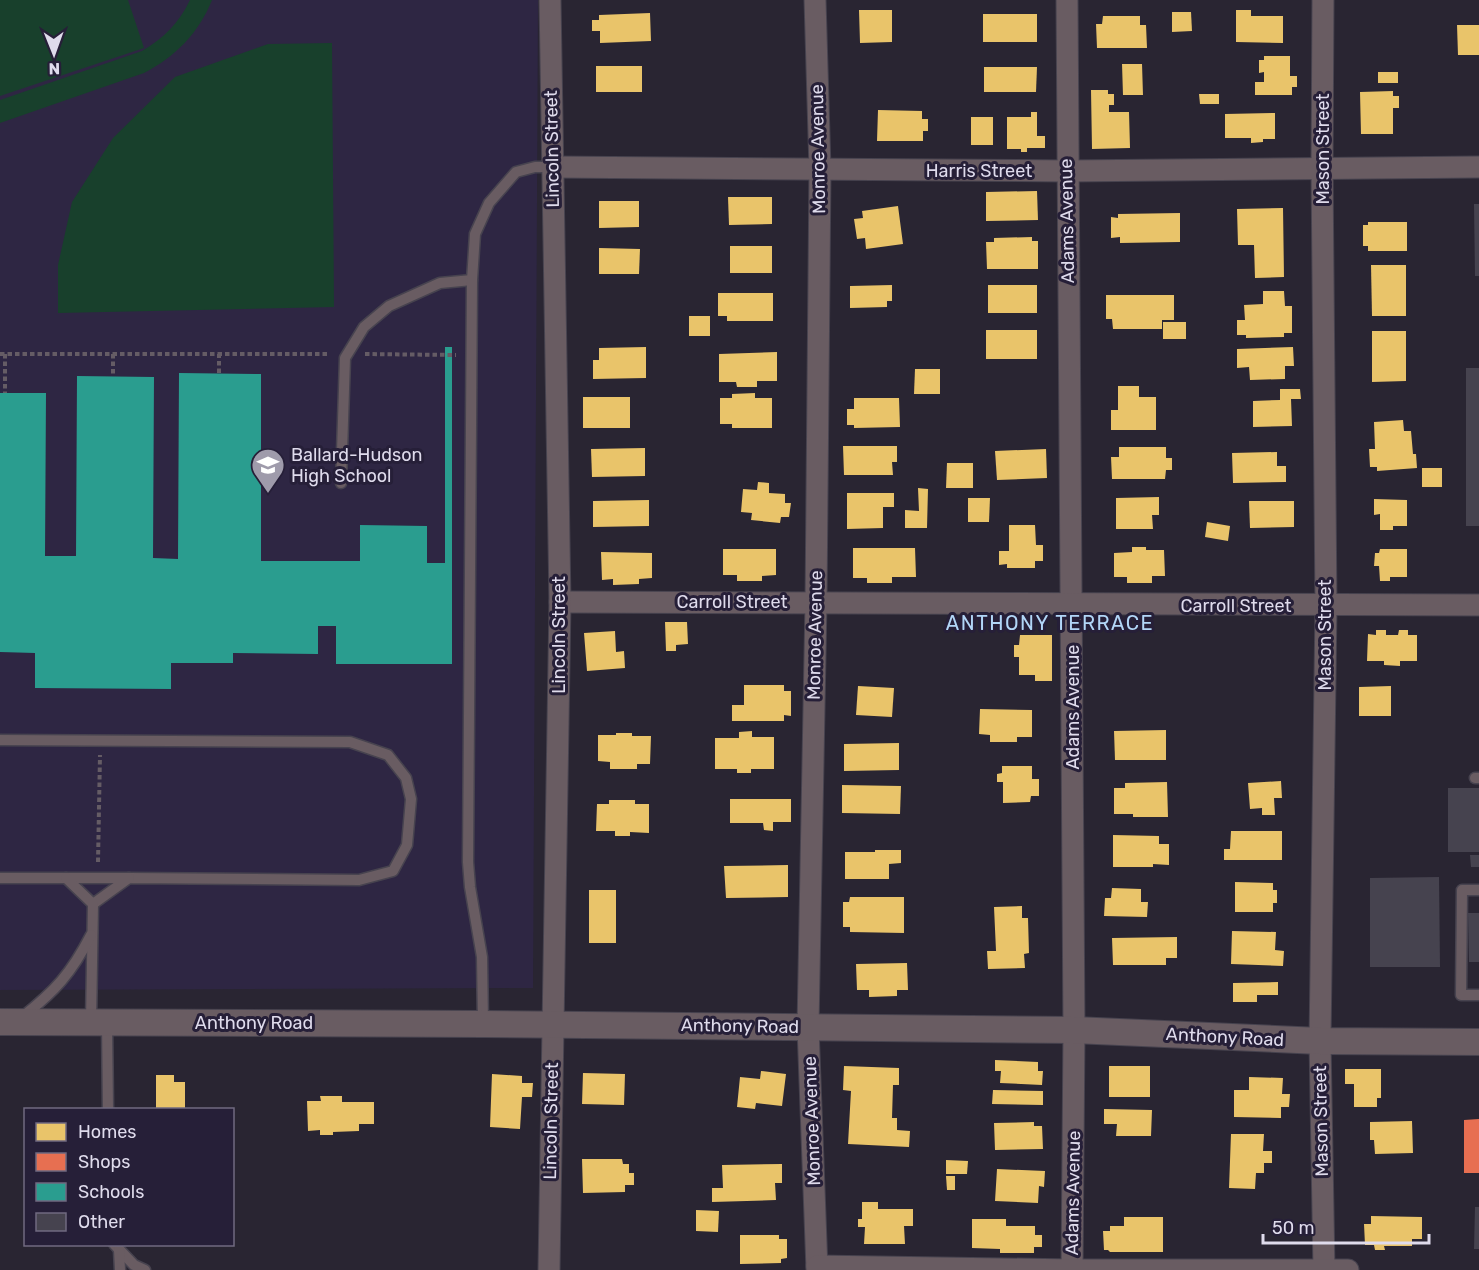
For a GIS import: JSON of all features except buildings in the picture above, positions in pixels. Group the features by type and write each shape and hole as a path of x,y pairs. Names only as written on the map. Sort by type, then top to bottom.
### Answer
{"street":[{"name":"Lincoln Street","path":"549,1270 560,602 550,0"},
{"name":"Monroe Avenue","path":"815,0 820,169 816,602 808,1027 817,1268"},
{"name":"Adams Avenue","path":"1067,0 1074,1030 1072,1270"},
{"name":"Mason Street","path":"1323,0 1322,168 1326,606 1320,1041 1324,1270"},
{"name":"Harris Street","path":"552,167 1067,171 1479,167"},
{"name":"Carroll Street","path":"560,602 1479,606"},
{"name":"Anthony Road","path":"8,1022 553,1024 1074,1030 1320,1041 1479,1042"},
{"path":"817,1268 1348,1270"}],"lane":[{"path":"483,1024 482,957 468,862 472,280 475,234 489,203 516,172 535,167 552,167"},
{"path":"341,483 345,358 364,327 389,306 440,283 472,280"},
{"path":"0,740 350,742 388,755 406,778 411,799 407,845 393,871 359,880 0,878"},
{"path":"66,878 93,904 99,1023 108,1108"},
{"path":"93,904 129,878"},
{"path":"1479,890 1462,890 1461,995 1479,995"},
{"path":"8,1022 60,985 80,957 93,932"},
{"path":"117,1247 120,1270"},
{"path":"117,1247 134,1265 145,1270"}],"path":[{"path":"5,393 3,354 472,355"},
{"path":"113,354 113,376"},
{"path":"219,354 219,373"},
{"path":"98,878 100,740"}],"shaded area":[{"name":"Ballard-Hudson High School","path":"0,0 538,0 533,988 0,990"}],"green space":[{"path":"0,0 128,0 144,48 0,96"},
{"path":"190,0 212,0 207,12 185,43 155,67 144,73 0,123 0,100 142,51 170,29"},
{"path":"332,43 334,307 58,313 58,265 72,202 113,138 175,77 268,44"}],"place":[{"name":"Ballard-Hudson High School","path":"268,494"}],"district":[{"name":"ANTHONY TERRACE","path":"1050,623"}]}
